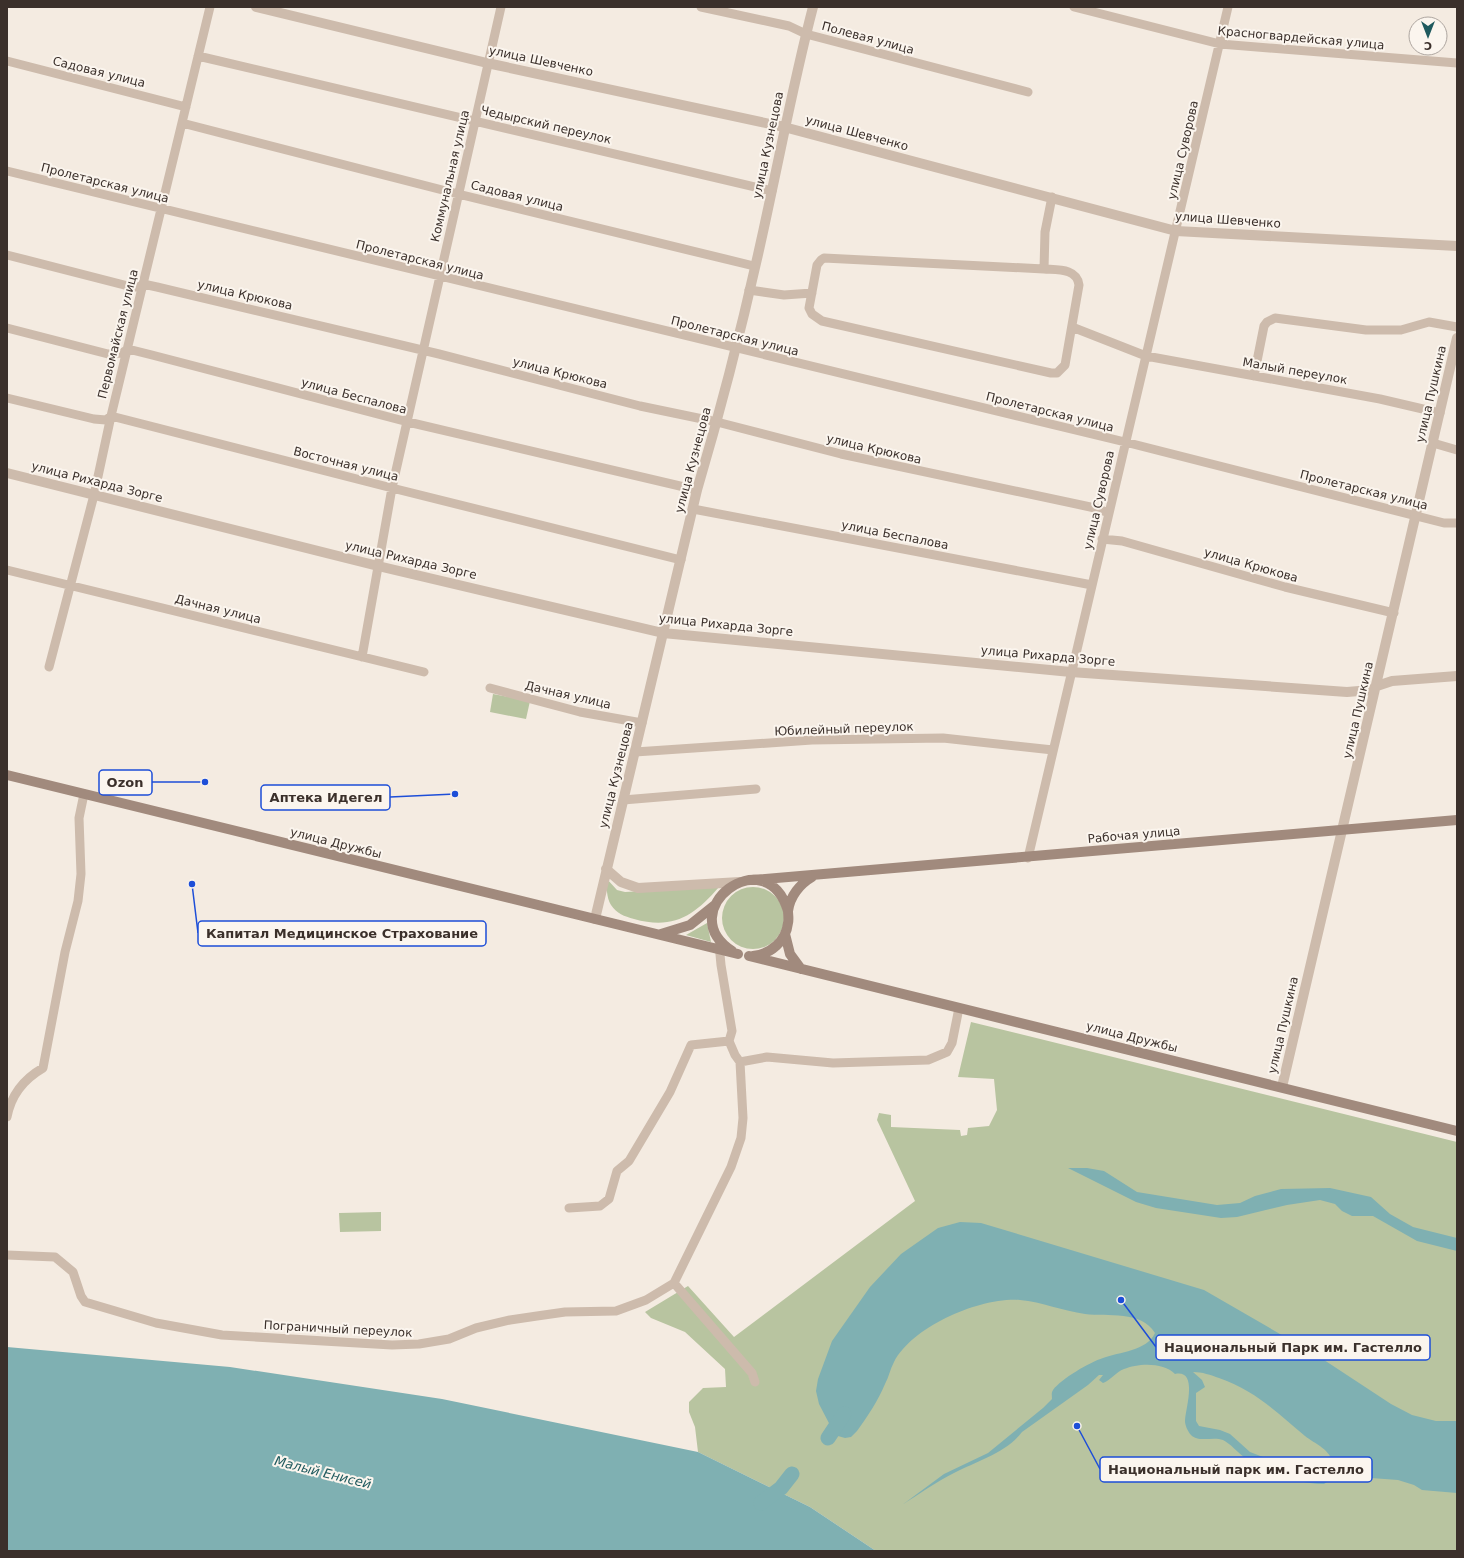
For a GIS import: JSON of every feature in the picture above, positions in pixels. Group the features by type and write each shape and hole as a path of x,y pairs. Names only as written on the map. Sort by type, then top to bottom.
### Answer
{"main road":[{"name":"улица Дружбы","path":"7,775 738,954"},
{"name":"Рабочая улица","path":"752,880 1028,858 1457,820"},
{"path":"715,905 713,920 719,939 726,947 738,954 749,956 760,955 770,951 779,944 785,934 788,924 788,911 791,901 800,886 814,876"},
{"path":"659,935 690,925 715,905 725,891 740,882 752,880 764,883 775,889 784,899 788,911"},
{"path":"785,934 790,954 801,969"},
{"name":"улица Дружбы","path":"749,956 1457,1131"}],"street":[{"name":"Первомайская улица","path":"48,667 94,495 111,416 210,7"},
{"name":"улица Шевченко","path":"256,7 488,63 784,127 1176,231 1457,246"},
{"name":"Коммунальная улица","path":"362,657 392,488 501,7"},
{"name":"Полевая улица","path":"701,7 789,26 806,34 1028,92"},
{"name":"улица Кузнецова","path":"595,919 697,490 717,422 749,290 772,191 784,127 813,7"},
{"name":"Красногвардейская улица","path":"1074,7 1220,44 1457,63"},
{"name":"улица Суворова","path":"1028,858 1228,7"},
{"name":"Чедырский переулок","path":"198,56 772,191"},
{"name":"Садовая улица","path":"7,61 186,107"},
{"name":"Садовая улица","path":"182,123 458,194 754,266"},
{"name":"Пролетарская улица","path":"7,171 160,210 1125,442 1444,523 1457,524"},
{"path":"1044,269 1045,232 1052,197"},
{"name":"улица Крюкова","path":"7,256 132,287 139,287 143,284 424,350 640,406 717,422 841,454 1095,508 1109,513"},
{"path":"824,258 1044,269 1074,274 1078,279 1079,285 1065,365 1057,373 1051,373 822,321 812,314 809,308 817,265 824,258"},
{"path":"749,290 784,295 812,292"},
{"path":"1254,376 1264,326 1267,322 1275,318 1366,330 1401,330 1429,322 1457,327"},
{"name":"Малый переулок","path":"1072,327 1146,356 1380,399 1440,413"},
{"name":"улица Беспалова","path":"7,328 108,354 115,354 128,349 408,422 697,490"},
{"name":"улица Пушкина","path":"1282,1087 1440,413 1455,358 1457,338"},
{"name":"Восточная улица","path":"7,398 94,419 106,420 111,416 681,560"},
{"path":"1433,443 1457,450"},
{"name":"улица Рихарда Зорге","path":"7,473 378,566 663,632 1071,672 1347,692 1371,690 1377,686 1392,681 1457,676"},
{"name":"улица Беспалова","path":"693,509 1092,585"},
{"name":"улица Крюкова","path":"1102,539 1122,540 1285,587 1394,613"},
{"name":"Дачная улица","path":"7,570 424,672"},
{"name":"Дачная улица","path":"490,688 580,712 642,723"},
{"name":"Юбилейный переулок","path":"635,752 812,740 943,738 1053,750"},
{"path":"623,800 756,789"},
{"path":"7,1117 15,1094 26,1079 43,1068 65,952 78,901 80,874 79,818 84,794"},
{"path":"606,869 621,882 638,888 740,882"},
{"path":"719,939 721,965 732,1032 729,1041 734,1055 740,1062 743,1118 736,1154 701,1230 674,1283 752,1373 755,1382"},
{"path":"740,1062 767,1057 833,1063 928,1060 947,1052 952,1043 959,1008"},
{"path":"569,1208 600,1206 609,1199 617,1171 629,1161 670,1092 691,1044 729,1041"},
{"name":"Пограничный переулок","path":"7,1255 55,1256 73,1272 81,1296 85,1302 156,1323 222,1334 392,1345 419,1344 449,1339 476,1328 510,1320 565,1312 616,1311 646,1300 674,1283"}],"green space":[{"path":"493,694 530,701 526,719 490,712"},
{"path":"606,878 617,890 625,892 719,887 701,906 691,913 682,918 660,923 634,919 618,913 608,899"},
{"path":"753,887 765,889 775,896 782,906 784,918 782,930 775,940 765,947 753,949 741,947 731,940 724,930 722,918 724,906 731,896 741,889"},
{"path":"707,923 711,942 686,935"},
{"path":"971,1022 1457,1142 1457,1551 876,1551 810,1507 698,1452 695,1427 689,1412 689,1402 703,1388 726,1387 725,1369 685,1332 651,1318 645,1312 688,1286 734,1337 915,1201 877,1120 879,1113 891,1115 891,1127 960,1130 961,1136 967,1135 968,1128 989,1126 997,1110 994,1079 958,1077"},
{"path":"381,1212 381,1231 340,1232 339,1213"}],"water":[{"path":"1068,1168 1087,1168 1104,1171 1137,1192 1217,1205 1240,1203 1255,1196 1281,1189 1330,1188 1371,1197 1390,1214 1413,1227 1457,1238 1457,1251 1417,1241 1373,1216 1352,1216 1342,1211 1335,1204 1320,1200 1287,1205 1237,1217 1221,1218 1156,1208 1136,1202"},
{"path":"960,1222 981,1223 1204,1290 1318,1356 1391,1404 1412,1415 1436,1421 1457,1421 1457,1493 1422,1490 1414,1485 1398,1480 1344,1476 1338,1474 1324,1484 1315,1484 1298,1481 1282,1475 1247,1459 1223,1440 1198,1439 1191,1435 1185,1421 1189,1392 1187,1378 1182,1374 1175,1374 1164,1367 1143,1365 1124,1369 1103,1383 1099,1380 1103,1375 1099,1375 1088,1385 1022,1432 1008,1446 991,1456 947,1477 902,1505 944,1474 988,1453 1043,1408 1052,1399 1053,1390 1069,1376 1097,1360 1132,1350 1146,1344 1155,1333 1149,1326 1141,1321 1123,1316 1085,1314 1020,1300 1004,1300 986,1303 949,1316 916,1337 903,1349 894,1362 876,1403 857,1431 851,1437 845,1438 838,1436 832,1429 819,1404 816,1391 818,1379 832,1341 870,1287 901,1254 938,1228","holes":["1193,1372 1203,1373 1232,1383 1255,1396 1305,1436 1323,1448 1330,1456 1332,1466 1325,1472 1316,1474 1305,1473 1250,1452 1230,1434 1220,1430 1199,1426 1196,1421 1196,1393 1205,1387 1202,1380"]},
{"name":"Малый Енисей","path":"7,1347 230,1367 442,1399 698,1452 810,1507 876,1551 7,1551"}],"waterway":[{"path":"828,1438 844,1414"},
{"path":"761,1503 781,1488 792,1474"}],"place":[{"name":"Ozon","path":"205,782"},
{"name":"Аптека Идегел","path":"455,794"},
{"name":"Капитал Медицинское Страхование","path":"192,884"},
{"name":"Национальный Парк им. Гастелло","path":"1121,1300"},
{"name":"Национальный парк им. Гастелло","path":"1077,1426"}]}
